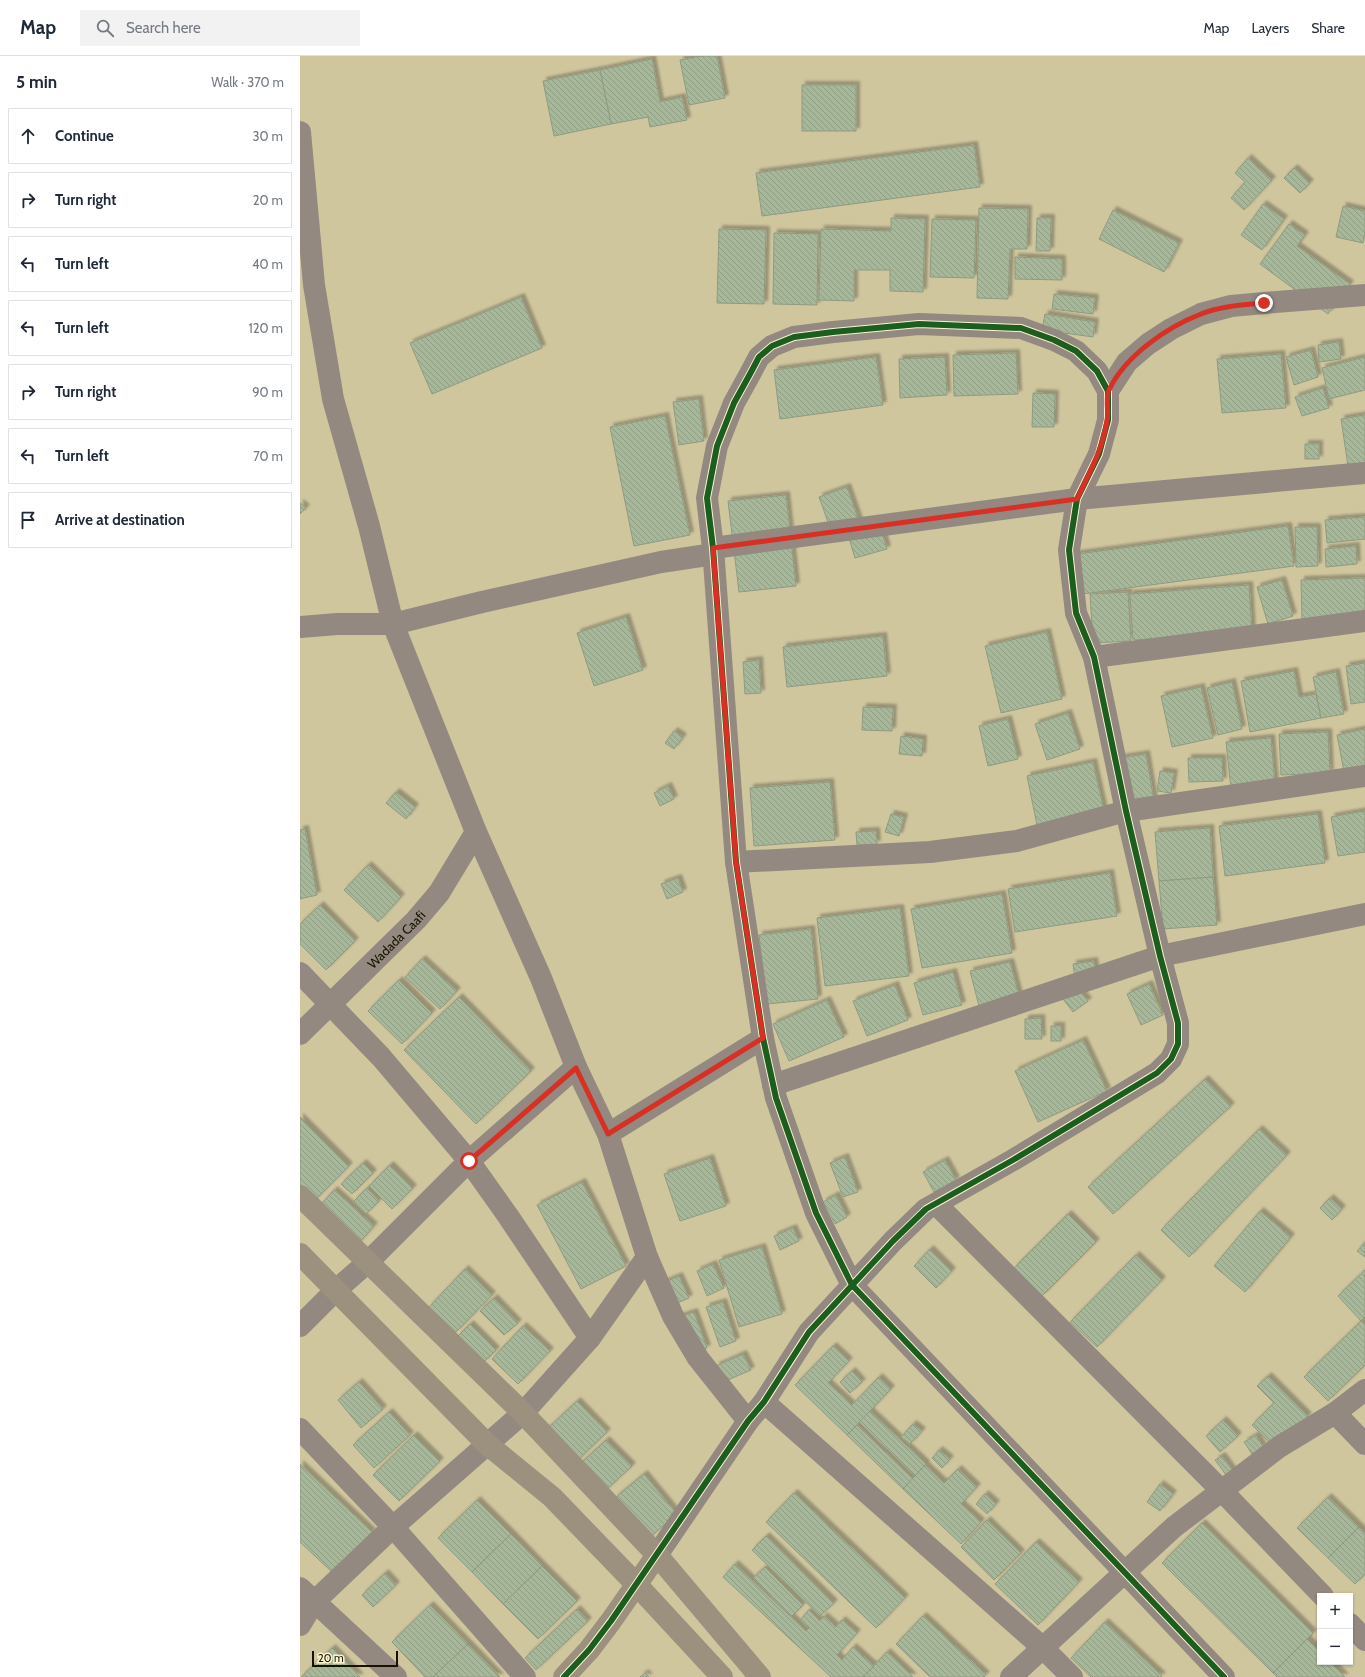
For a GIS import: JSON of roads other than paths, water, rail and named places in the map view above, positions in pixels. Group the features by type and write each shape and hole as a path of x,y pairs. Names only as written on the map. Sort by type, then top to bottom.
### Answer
{"street":[{"path":"300,132 314,285 333,399 369,526 394,624 476,832 541,978 576,1068 608,1134 647,1257 674,1316 698,1358 748,1421"},
{"path":"1108,391 1127,362 1148,344 1171,329 1201,314 1231,306 1257,303 1365,296"},
{"path":"564,1677 589,1650 657,1555 748,1421 764,1402 809,1332 852,1285 893,1241 926,1209 1013,1160 1157,1073 1170,1059 1178,1044 1178,1023 1160,956 1126,811 1094,657 1076,613 1069,550 1077,499 1099,454 1108,420 1108,391 1097,371 1076,351 1054,340 1021,328 919,324 794,337 772,346 759,357 734,403 717,446 707,498 714,551 736,862 763,1038 773,1085 816,1213 852,1285 1224,1677"},
{"path":"300,627 337,624 394,624 482,602 714,551 1077,499 1365,473"},
{"path":"1094,657 1365,621"},
{"path":"736,862 930,852 1017,841 1126,811 1365,776"},
{"name":"Wadada Caafi","path":"300,1034 416,920 439,893 476,832"},
{"path":"773,1085 1160,956 1365,914"},
{"path":"300,973 332,1004 381,1057 469,1161 590,1338"},
{"path":"608,1134 763,1038"},
{"path":"300,1326 336,1290 368,1262 469,1161 576,1068"},
{"path":"300,1196 523,1413 657,1555 760,1677"},
{"path":"936,1204 1223,1492 1320,1593"},
{"path":"300,1254 487,1444 552,1497 636,1584 722,1677"},
{"path":"300,1625 307,1595 394,1526 523,1413 590,1338 647,1257"},
{"path":"1011,1677 1174,1527 1223,1492 1279,1448 1335,1413 1365,1390"},
{"path":"764,1402 1042,1647 1072,1677"},
{"path":"1335,1413 1365,1444"},
{"path":"300,1429 394,1526 525,1677"},
{"path":"307,1595 396,1677"},
{"path":"1353,1627 1365,1640"}]}
